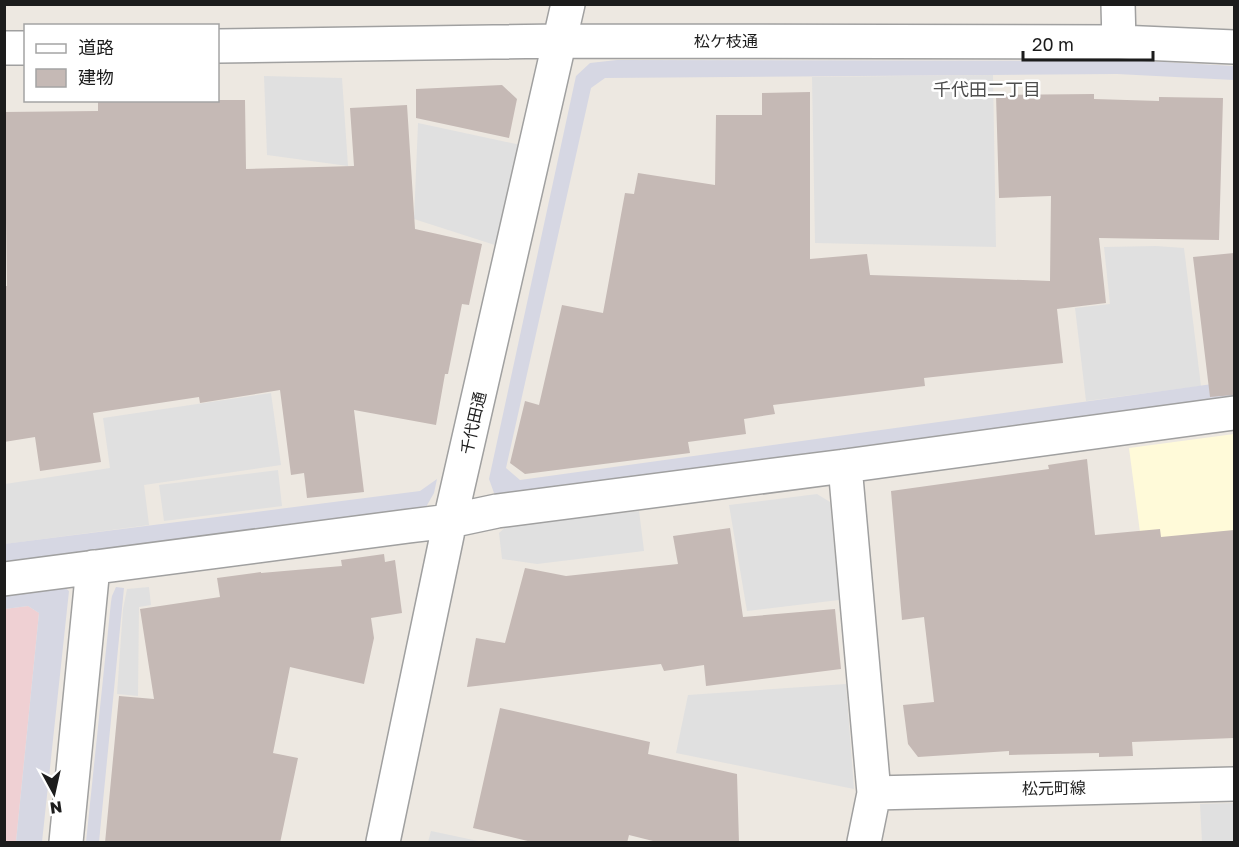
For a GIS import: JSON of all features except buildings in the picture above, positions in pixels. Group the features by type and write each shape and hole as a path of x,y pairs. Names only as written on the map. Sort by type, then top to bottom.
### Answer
{"street":[{"name":"千代田通","path":"383,843 450,520 568,4"},
{"path":"1118,4 1119,42"},
{"name":"松ケ枝通","path":"219,46 561,41 1119,42 1234,47"},
{"path":"4,48 24,48"},
{"path":"4,579 1234,413"},
{"path":"845,466 874,793 864,843"},
{"path":"66,843 93,567"},
{"name":"松元町線","path":"874,793 1234,784"}],"shaded area":[{"path":"617,60 1147,61 1234,66 1234,80 1117,74 605,78 591,88 506,468 520,480 1234,381 1234,399 512,499 494,493 489,479 576,76 590,63"},
{"path":"993,75 996,247 815,243 812,77"},
{"path":"264,76 342,78 348,166 267,155"},
{"path":"418,123 525,146 501,247 414,219"},
{"path":"1104,247 1184,248 1201,386 1086,401 1075,308 1110,304"},
{"path":"271,393 281,465 144,485 149,525 5,544 5,484 110,468 103,418"},
{"path":"1234,434 1234,630 1206,631 1149,601 1129,448"},
{"path":"278,470 282,506 164,521 159,485"},
{"path":"437,479 434,493 426,507 418,509 5,566 4,544 420,491"},
{"path":"817,494 830,502 839,600 747,611 729,505"},
{"path":"639,511 644,551 537,564 502,559 499,533 508,525"},
{"path":"62,585 69,591 42,842 16,842 39,613 28,606 5,609 5,589"},
{"path":"116,587 124,588 99,842 86,842 111,602"},
{"path":"149,587 151,605 139,607 138,696 117,694 123,609 127,589"},
{"path":"28,606 39,613 16,842 4,842 4,609"},
{"path":"846,684 854,789 676,753 688,695"},
{"path":"1234,803 1234,842 1202,842 1200,804"},
{"path":"431,831 483,842 428,842"}],"district":[{"name":"千代田二丁目","path":"987,89"}]}
